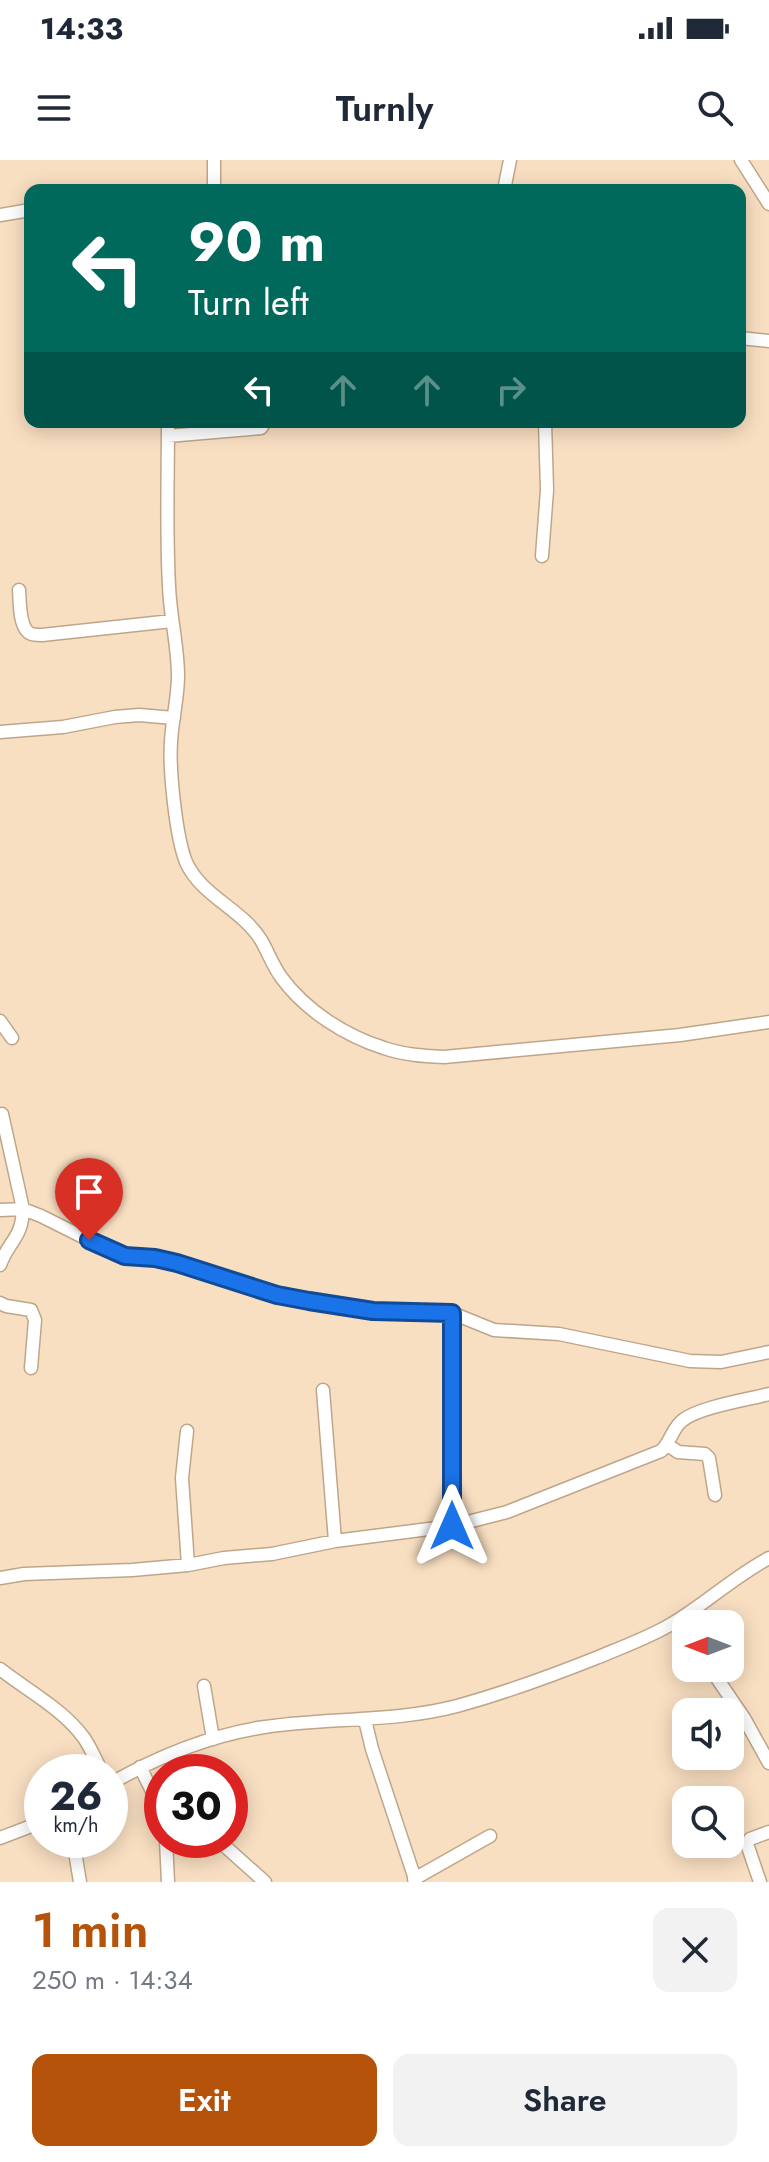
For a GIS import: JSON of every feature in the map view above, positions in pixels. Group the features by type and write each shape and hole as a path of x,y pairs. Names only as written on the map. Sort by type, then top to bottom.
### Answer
{"street":[{"path":"214,160 214,184"},
{"path":"505,184 510,160"},
{"path":"741,160 769,204"},
{"path":"0,215 24,211"},
{"path":"746,339 769,341"},
{"path":"168,428 168,564 178,677 171,741 181,845 194,876 251,926 279,975 296,996 314,1011 363,1041 415,1055 444,1057 680,1035 769,1022"},
{"path":"168,436 261,428"},
{"path":"542,556 547,490 545,428"},
{"path":"19,590 22,618 30,635 172,621"},
{"path":"0,732 63,727 139,715 174,718"},
{"path":"0,1021 12,1038"},
{"path":"0,1265 6,1250 18,1236 23,1209 2,1114"},
{"path":"0,1210 23,1209 113,1252 177,1263 277,1295 373,1311 452,1313 494,1330 559,1334 690,1361 721,1362 769,1352"},
{"path":"0,1303 31,1310 34,1315 31,1368"},
{"path":"452,1313 452,1526"},
{"path":"323,1390 335,1541"},
{"path":"0,1578 188,1565 452,1526 507,1512 661,1451 668,1445 680,1422 693,1414 769,1394"},
{"path":"187,1431 182,1478 188,1565"},
{"path":"668,1445 678,1452 705,1454 709,1458 715,1495"},
{"path":"698,1610 742,1573 769,1558"},
{"path":"128,1774 213,1739 256,1728 433,1712 511,1689 672,1626"},
{"path":"0,1669 72,1724 93,1754"},
{"path":"720,1682 769,1763"},
{"path":"204,1686 213,1739"},
{"path":"365,1720 415,1880 490,1836"},
{"path":"140,1767 144,1775"},
{"path":"0,1838 24,1829"},
{"path":"760,1882 747,1844 750,1839 769,1832"},
{"path":"76,1858 80,1882"},
{"path":"167,1858 168,1882"},
{"path":"238,1858 265,1882"}],"route":[{"path":"89,1240 125,1256 177,1263 277,1295 373,1311 452,1313 452,1526"}]}
